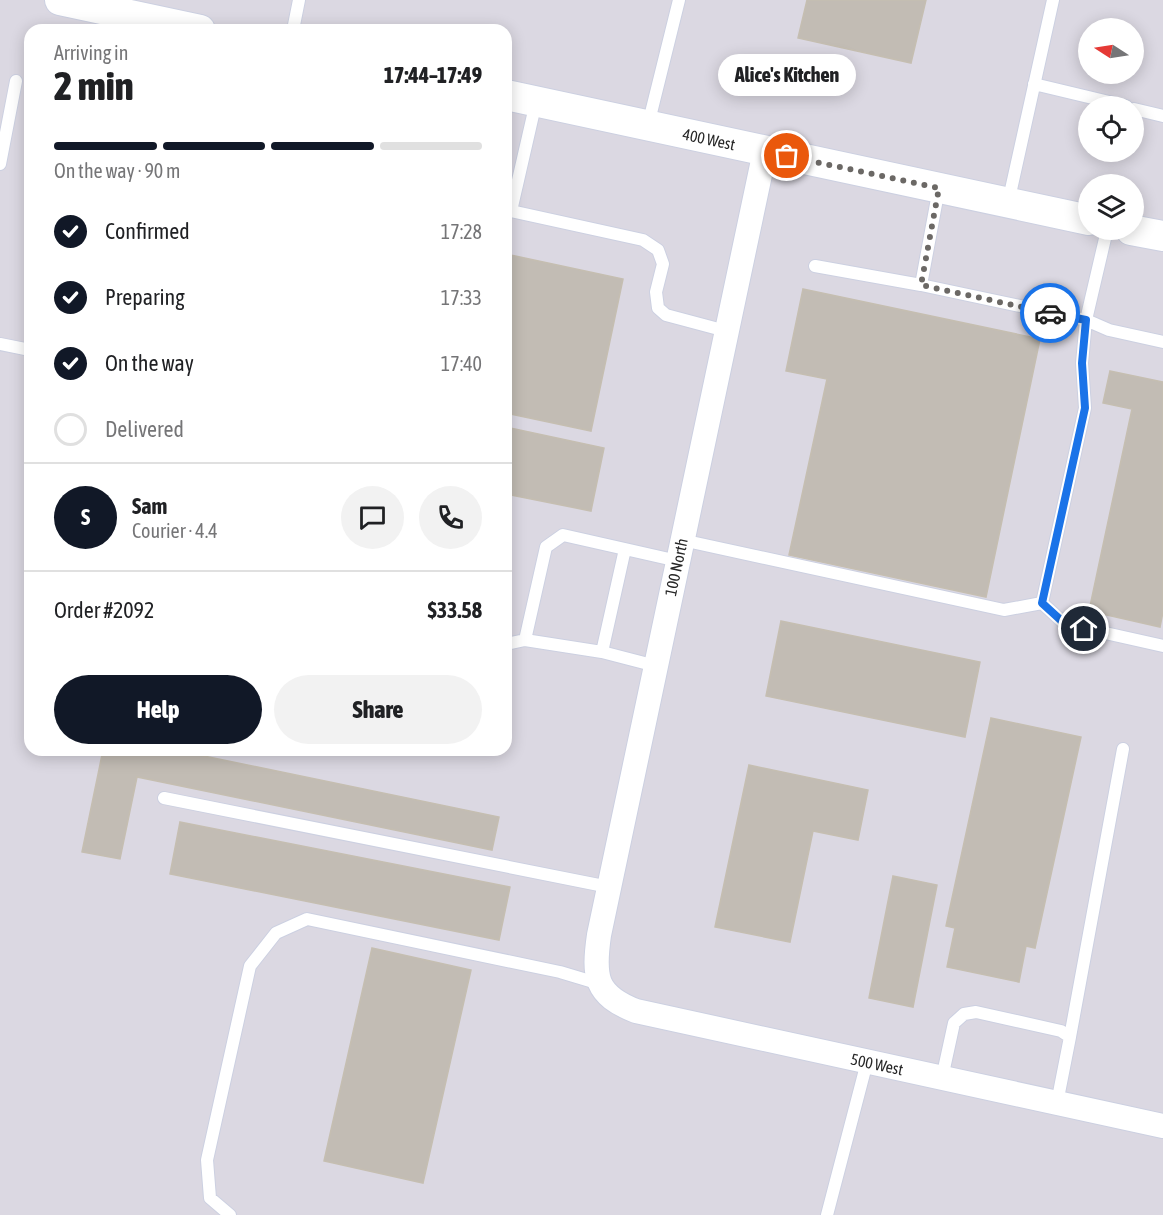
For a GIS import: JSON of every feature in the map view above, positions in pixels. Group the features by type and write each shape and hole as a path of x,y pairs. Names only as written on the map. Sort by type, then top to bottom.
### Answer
{"street":[{"path":"60,0 172,24"},
{"name":"400 West","path":"512,96 1078,218"},
{"name":"100 North","path":"600,984 596,969 596,952 765,151"},
{"path":"1144,232 1163,236"},
{"name":"500 West","path":"600,984 609,997 636,1011 1163,1126"}],"lane":[{"path":"294,24 299,0"},
{"path":"648,126 679,0"},
{"path":"1008,203 1053,0"},
{"path":"0,164 16,81"},
{"path":"1034,84 1084,96"},
{"path":"512,195 536,102"},
{"path":"1144,111 1163,116"},
{"path":"921,285 939,188"},
{"path":"512,211 643,240 658,250 663,264 656,292 658,308 666,315 726,331"},
{"path":"1042,603 1085,408 1082,363 1086,320 1105,240"},
{"path":"815,266 921,285 1086,320 1109,330 1163,342"},
{"path":"0,344 24,349"},
{"path":"525,639 546,548 563,535 625,549 680,551 1005,610 1042,603"},
{"path":"602,652 625,549"},
{"path":"1042,603 1065,624 1163,646"},
{"path":"512,642 525,639 602,652 656,666"},
{"path":"1057,1103 1124,749"},
{"path":"164,798 609,887"},
{"path":"230,1215 210,1198 207,1160 250,966 276,933 307,919 560,972 600,984"},
{"path":"942,1078 954,1023 964,1014 976,1012 1061,1031 1070,1037"},
{"path":"827,1215 867,1062"}],"shaded area":[{"path":"0,0 1163,0 1163,1215 0,1215"}],"building":[{"path":"807,0 926,0 911,63 798,38"},
{"path":"512,255 623,279 591,431 512,414"},
{"path":"803,289 1040,339 986,597 789,555 827,379 786,371"},
{"path":"1110,371 1163,382 1163,612 1160,627 1089,611 1132,409 1103,403"},
{"path":"512,428 604,448 591,511 512,495"},
{"path":"781,621 980,662 965,737 766,696"},
{"path":"991,718 1081,737 1035,948 1026,946 1019,982 947,967 955,928 946,926"},
{"path":"102,756 204,756 499,817 492,850 137,777 120,859 82,852"},
{"path":"749,765 868,790 858,840 813,831 790,942 715,927"},
{"path":"180,822 510,887 499,940 170,874"},
{"path":"893,876 937,885 913,1007 869,998"},
{"path":"372,948 471,970 423,1183 324,1161"}],"way so far":[{"path":"787,156 939,188 921,285 1050,313"}],"place":[{"name":"Alice's Kitchen","path":"787,156"}],"route":[{"path":"1050,313 1086,320 1082,363 1085,408 1042,603 1065,624 1084,629"}]}
